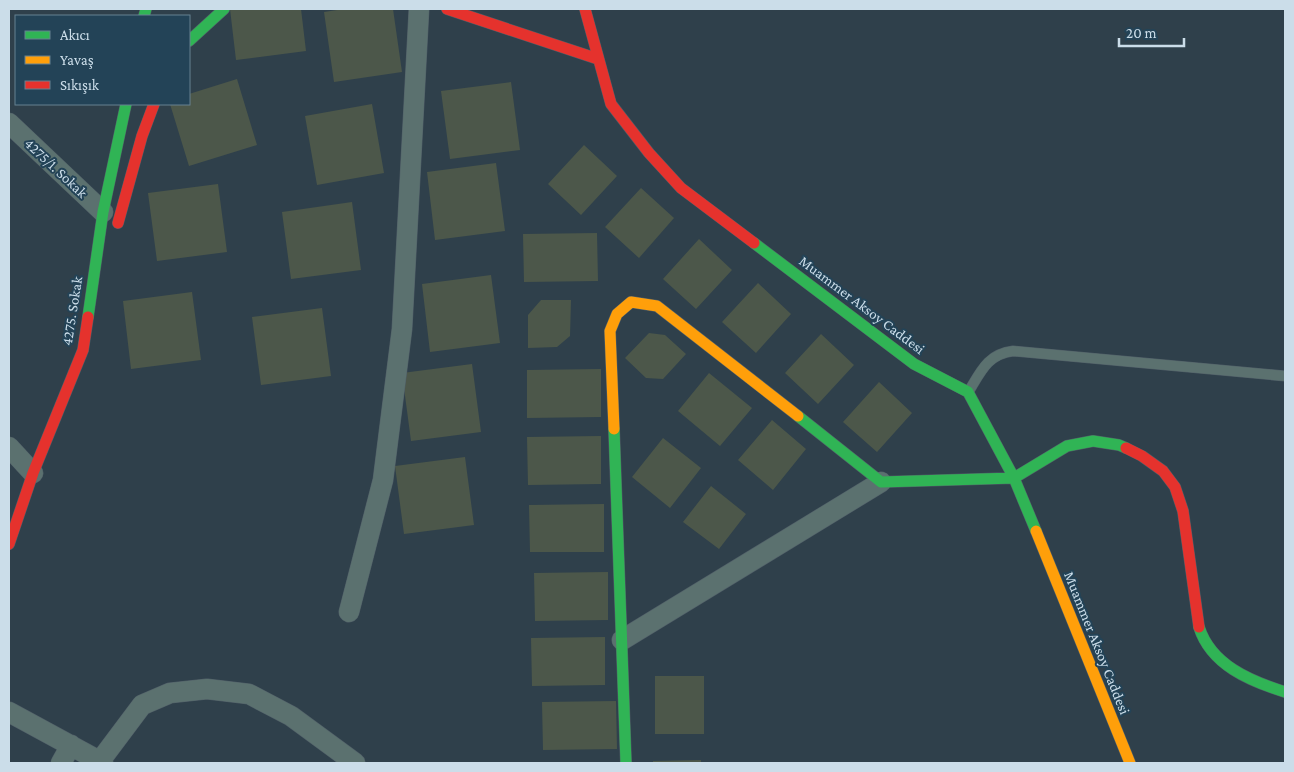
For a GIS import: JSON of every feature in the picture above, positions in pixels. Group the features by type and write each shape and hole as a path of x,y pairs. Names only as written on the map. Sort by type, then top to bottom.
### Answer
{"street":[{"path":"190,41 224,9"},
{"path":"349,612 383,480 402,329 419,9"},
{"path":"448,9 598,59"},
{"name":"Muammer Aksoy Caddesi","path":"585,9 611,104 649,153 681,188 914,364 968,392 988,426 1014,478 1130,763"},
{"name":"4275. Sokak","path":"9,544 33,473 83,350 103,212 126,105"},
{"path":"114,238 142,136 154,105"},
{"name":"4275/1. Sokak","path":"9,123 103,212"},
{"path":"83,350 109,257"},
{"path":"626,763 624,752 622,640 610,331 613,318 618,310 631,302 657,306 881,482"},
{"path":"622,640 881,482 1014,478 1067,446 1093,440 1119,445 1142,456 1163,470 1175,487 1183,510 1199,629 1210,651 1237,673 1285,692"},
{"path":"9,447 33,473"},
{"path":"9,712 101,762 142,704 170,693 207,689 249,694 291,716 355,763"},
{"path":"61,763 71,745"}],"lane":[{"path":"968,392 985,362 996,355 1013,351 1285,376"}],"building":[{"path":"230,9 301,9 306,51 236,60"},
{"path":"344,9 393,9 402,72 334,82 324,12"},
{"path":"237,79 257,145 189,166 170,105 190,105 190,94"},
{"path":"511,82 520,150 450,159 441,91"},
{"path":"372,104 384,173 317,185 305,116"},
{"path":"584,145 617,176 581,215 548,184"},
{"path":"496,163 505,231 435,240 427,172"},
{"path":"218,184 227,252 157,261 148,193"},
{"path":"641,188 674,218 639,258 605,227"},
{"path":"352,202 361,270 291,279 282,212"},
{"path":"597,233 598,281 524,282 523,234"},
{"path":"699,239 732,270 696,309 663,279"},
{"path":"491,275 500,343 430,352 422,284"},
{"path":"758,283 791,314 756,353 722,322"},
{"path":"192,292 201,360 131,369 123,301"},
{"path":"541,300 571,300 570,336 557,347 528,348 528,315"},
{"path":"322,308 331,376 261,385 252,317"},
{"path":"649,333 665,335 686,354 663,379 646,378 625,358"},
{"path":"821,334 854,365 818,404 785,373"},
{"path":"472,364 481,432 411,441 402,373"},
{"path":"601,369 601,417 527,418 527,370"},
{"path":"709,373 752,408 720,446 678,411"},
{"path":"879,382 912,413 877,452 843,422"},
{"path":"772,420 806,449 773,490 738,460"},
{"path":"601,436 601,484 528,485 527,437"},
{"path":"663,438 701,468 670,508 632,477"},
{"path":"465,457 474,525 404,534 395,466"},
{"path":"711,486 746,514 719,549 683,522"},
{"path":"604,504 604,552 530,552 529,505"},
{"path":"608,572 608,620 535,621 534,573"},
{"path":"605,637 605,685 532,686 531,638"},
{"path":"655,676 704,676 704,734 655,734"},
{"path":"616,701 617,749 543,750 542,702"},
{"path":"701,760 701,763 653,763 653,761"}],"traffic: fast":[{"path":"144,15 146,9"},
{"path":"190,40 224,9"},
{"path":"88,317 103,212 126,105"},
{"path":"754,243 914,364 968,392 1014,478 1036,531"},
{"path":"798,416 881,482 1014,478 1067,446 1093,441 1126,448"},
{"path":"614,429 626,763"},
{"path":"1199,627 1213,652 1233,670 1258,683 1285,692"}],"traffic: slow":[{"path":"614,429 610,331 617,314 631,302 657,306 798,416"},
{"path":"1036,531 1130,763"}],"traffic: jam":[{"path":"447,9 598,59"},
{"path":"585,9 611,104 649,153 681,188 754,243"},
{"path":"118,223 142,136 154,105"},
{"path":"9,544 33,473 83,350 88,317"},
{"path":"1126,448 1142,456 1163,471 1175,487 1183,511 1199,627"}]}
